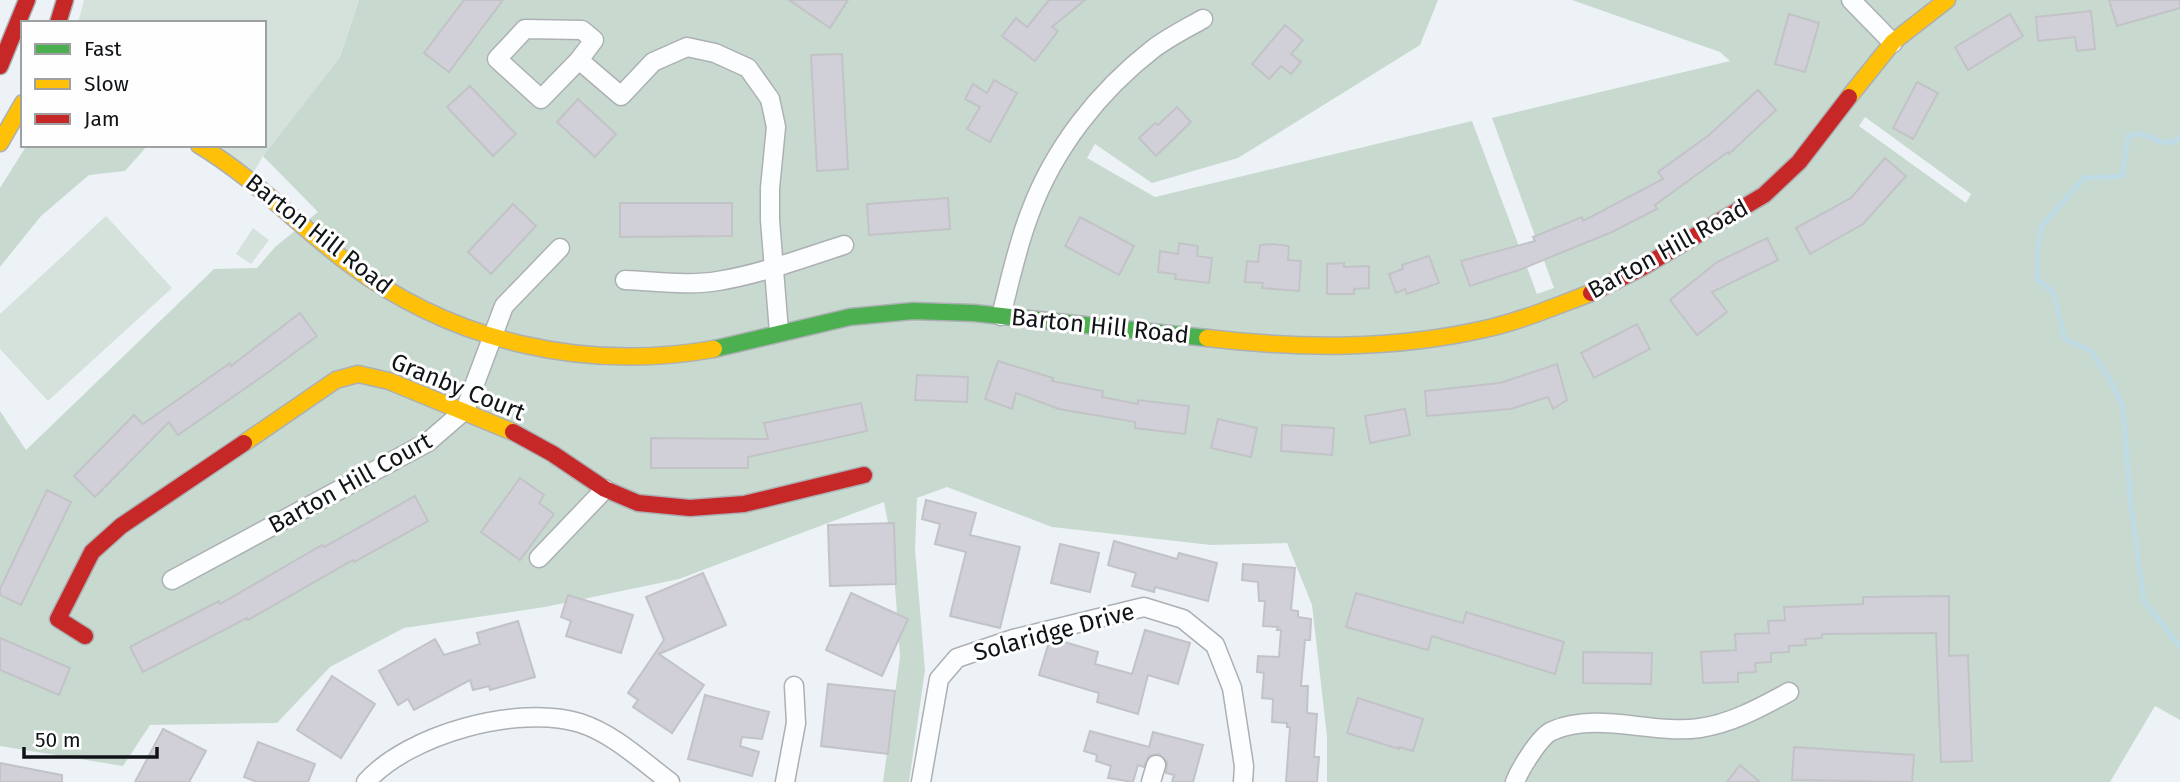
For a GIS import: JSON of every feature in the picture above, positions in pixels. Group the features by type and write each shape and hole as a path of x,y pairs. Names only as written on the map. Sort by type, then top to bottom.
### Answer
{"street":[{"path":"10,58 27,0"},
{"path":"59,21 65,0"},
{"path":"1851,0 1893,43"},
{"name":"Barton Hill Road","path":"202,147 259,187 346,262 387,290 426,312 493,336 549,349 646,357 684,354 726,347 816,323 892,312 947,311 1306,348 1358,347 1469,334 1512,322 1554,309 1605,288 1651,264 1755,201 1782,180 1808,153 1893,43 1912,25 1947,0"},
{"path":"1001,316 1030,212 1065,144 1090,109 1115,82 1154,48 1203,19"},
{"path":"524,29 582,30 594,40 579,60 541,99 497,59 524,29"},
{"path":"579,60 621,96 653,62 687,47 715,53 748,68 770,99 776,127 770,188 779,332"},
{"path":"0,143 21,106"},
{"path":"625,280 717,281 844,245"},
{"name":"Barton Hill Court","path":"172,580 428,442 465,410 504,306 560,248"},
{"name":"Granby Court","path":"85,636 58,619 92,552 121,526 336,380 358,374 389,380 506,428 553,454 605,489 638,503 690,508 744,504 864,475"},
{"path":"539,558 605,489"},
{"name":"Solaridge Drive","path":"921,782 939,679 957,658 1013,639 1144,607 1183,619 1215,645 1232,688 1244,766 1243,782"},
{"path":"785,782 796,723 794,685"},
{"path":"1515,782 1520,768 1550,731 1581,724 1610,723 1655,729 1700,728 1742,717 1789,692"},
{"path":"366,782 376,771 401,754 432,738 492,723 541,718 581,724 600,732 670,782"}],"shaded area":[{"path":"84,0 359,0 340,57 263,156 254,172 219,147 266,147 266,21 79,21"},
{"path":"106,216 172,288 48,401 0,349 0,314"},
{"path":"253,228 269,240 251,264 236,254"}],"green space":[{"path":"359,0 1438,0 1420,45 1238,158 1152,183 1095,144 1087,158 1155,197 1472,121 1537,294 1554,288 1492,118 1730,61 1720,52 1572,0 2180,0 2180,720 2155,706 2110,782 1327,782 1327,737 1312,605 1287,543 1211,545 1052,527 947,487 917,498 915,549 925,670 909,782 883,782 900,657 892,544 884,502 679,579 545,607 404,628 330,667 277,723 150,725 123,766 0,746 0,411 26,450 214,269 257,268 275,247 318,212 263,156 340,57","holes":["1865,117 1971,194 1966,203 1859,126"]},
{"path":"26,147 146,147 125,171 89,175 41,216 0,267 0,188"}],"building":[{"path":"464,0 503,0 449,72 424,53"},
{"path":"789,0 848,0 830,28"},
{"path":"1049,0 1085,0 1052,27 1058,31 1035,61 1002,36 1016,18 1027,27"},
{"path":"2109,0 2180,0 2180,8 2117,26"},
{"path":"2091,11 2095,49 2077,51 2075,37 2038,41 2036,17"},
{"path":"1789,14 1819,23 1805,72 1775,64"},
{"path":"2010,14 2023,36 1968,70 1955,47"},
{"path":"1285,25 1303,40 1291,54 1301,62 1291,74 1281,66 1269,79 1252,64"},
{"path":"842,54 848,169 817,171 811,55"},
{"path":"994,80 1017,93 990,142 967,129 980,107 965,99 973,84 987,93"},
{"path":"1917,82 1938,93 1913,139 1893,128"},
{"path":"470,86 516,134 493,156 447,107"},
{"path":"1758,90 1776,110 1729,154 1728,152 1655,205 1657,209 1612,232 1519,270 1470,286 1461,261 1535,241 1533,237 1582,217 1583,221 1663,179 1658,172 1709,135"},
{"path":"578,99 616,134 595,157 557,122"},
{"path":"1177,107 1191,122 1156,156 1139,138"},
{"path":"1885,158 1906,176 1863,224 1810,254 1796,228 1851,198"},
{"path":"948,198 950,229 869,235 867,204"},
{"path":"620,203 732,203 732,236 620,237"},
{"path":"513,204 536,226 491,274 468,252"},
{"path":"1080,217 1134,246 1119,275 1065,246"},
{"path":"1767,238 1778,260 1712,292 1727,312 1697,335 1670,300 1717,262"},
{"path":"1179,243 1198,246 1197,256 1212,258 1209,283 1175,279 1176,274 1158,272 1160,251 1178,254"},
{"path":"1260,245 1289,246 1288,260 1301,261 1299,291 1262,288 1263,283 1245,282 1247,261 1258,262"},
{"path":"1429,256 1439,283 1407,294 1405,289 1396,293 1389,274 1403,269 1402,265"},
{"path":"1344,263 1344,267 1369,266 1369,288 1354,289 1354,294 1327,294 1327,264"},
{"path":"300,313 317,336 263,376 178,435 169,422 95,497 74,476 134,415 143,424 230,363 231,366"},
{"path":"1637,324 1650,349 1594,378 1581,353"},
{"path":"998,361 1053,378 1052,381 1103,391 1102,397 1138,404 1138,400 1189,406 1185,434 1135,428 1135,422 1059,409 1016,393 1012,409 985,399"},
{"path":"1557,364 1567,400 1553,409 1548,397 1511,409 1427,416 1425,391 1500,383"},
{"path":"917,375 968,377 967,402 915,400"},
{"path":"861,403 867,431 748,457 748,468 651,468 651,438 768,439 764,423"},
{"path":"1405,409 1410,435 1370,443 1365,416"},
{"path":"1218,419 1257,428 1251,457 1211,448"},
{"path":"1282,425 1334,428 1332,455 1281,451"},
{"path":"520,478 544,495 539,503 554,514 520,560 481,532"},
{"path":"47,490 71,502 21,605 0,595 0,589"},
{"path":"415,496 428,521 248,620 247,618 143,672 130,647 219,601 220,604 322,545 324,547"},
{"path":"926,500 976,513 970,535 1020,547 1000,628 950,616 966,552 935,544 940,524 922,519"},
{"path":"894,523 896,584 830,586 828,525"},
{"path":"1114,541 1177,559 1179,553 1217,563 1208,601 1155,587 1154,592 1132,586 1136,573 1108,565"},
{"path":"1060,544 1099,553 1090,592 1051,583"},
{"path":"1243,564 1295,568 1291,610 1298,611 1298,617 1311,619 1310,640 1305,640 1301,686 1308,686 1307,713 1317,714 1314,757 1319,757 1317,782 1286,782 1290,727 1287,727 1287,723 1272,722 1273,699 1262,698 1264,673 1257,672 1258,656 1279,657 1281,630 1277,630 1278,627 1263,626 1265,601 1259,601 1258,582 1242,580"},
{"path":"703,573 726,625 659,654 704,685 672,733 633,707 638,700 628,693 664,640 646,597"},
{"path":"851,593 908,619 882,676 826,650"},
{"path":"1356,593 1463,623 1466,612 1564,642 1555,674 1432,636 1428,650 1346,627"},
{"path":"568,595 633,615 621,653 566,636 571,621 561,617"},
{"path":"1949,596 1949,656 1968,655 1972,761 1941,762 1936,633 1822,634 1822,638 1805,639 1806,645 1789,646 1789,652 1771,653 1771,662 1755,663 1756,672 1738,673 1738,682 1703,683 1701,652 1736,650 1735,634 1769,633 1768,621 1785,620 1784,607 1863,604 1863,597"},
{"path":"518,621 535,677 490,690 489,686 473,690 470,680 414,710 408,699 398,705 379,671 435,639 444,655 480,644 477,633"},
{"path":"1145,630 1190,643 1178,684 1148,675 1138,714 1097,702 1099,693 1039,675 1049,642 1058,640 1098,652 1095,664 1132,674"},
{"path":"0,638 70,668 59,695 0,670"},
{"path":"1583,652 1652,653 1651,684 1583,683"},
{"path":"332,676 375,704 341,758 297,730"},
{"path":"828,684 895,691 888,754 821,746"},
{"path":"705,695 769,712 762,739 742,737 740,746 759,752 752,776 688,759"},
{"path":"1358,698 1423,719 1413,751 1347,733"},
{"path":"163,729 206,751 189,782 135,782"},
{"path":"1090,731 1149,747 1153,732 1203,745 1193,782 1172,782 1174,775 1166,773 1167,762 1159,754 1149,756 1144,767 1138,765 1133,782 1108,778 1111,766 1096,761 1097,755 1084,751"},
{"path":"258,742 315,764 308,782 257,782 244,777"},
{"path":"1794,747 1914,755 1912,782 1792,780"},
{"path":"0,763 62,775 62,782 0,782"},
{"path":"1740,765 1760,782 1727,782"}],"waterway":[{"path":"2180,138 2163,143 2145,135 2128,136 2122,176 2084,178 2041,227 2037,252 2037,279 2053,292 2065,339 2091,351 2110,380 2123,407 2130,497 2144,601 2180,647"}],"traffic: fast":[{"path":"714,349 850,317 913,311 974,313 1207,338"}],"traffic: slow":[{"path":"1849,97 1893,42 1947,0"},
{"path":"0,143 21,106"},
{"path":"202,147 257,187 348,263 431,313 476,331 569,353 666,355 714,349"},
{"path":"1207,338 1312,346 1416,341 1498,326 1591,293"},
{"path":"244,443 336,380 358,374 389,381 513,432"}],"traffic: jam":[{"path":"0,66 27,0"},
{"path":"59,21 65,0"},
{"path":"1591,293 1643,267 1764,195 1799,162 1849,97"},
{"path":"513,432 553,454 605,489 638,503 690,508 744,504 864,475"},
{"path":"85,636 58,619 92,552 121,526 244,443"}]}
